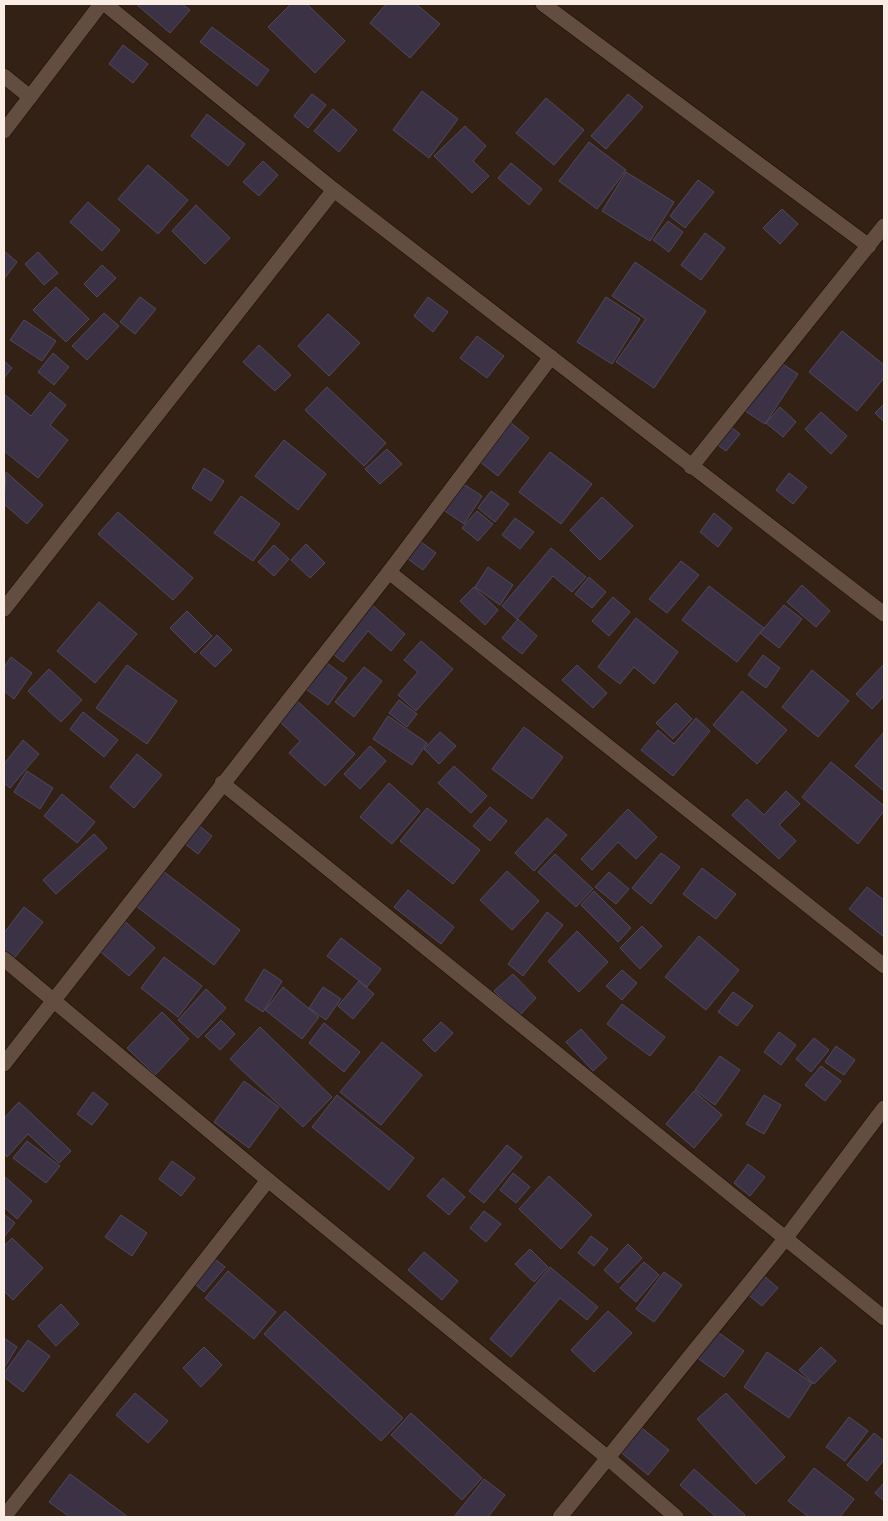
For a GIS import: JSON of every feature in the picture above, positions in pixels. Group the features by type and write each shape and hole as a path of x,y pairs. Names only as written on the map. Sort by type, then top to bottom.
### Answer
{"street":[{"path":"4,131 101,4"},
{"path":"106,4 334,190 884,614"},
{"path":"543,4 869,246"},
{"path":"4,76 30,97"},
{"path":"4,609 334,190"},
{"path":"691,467 884,226"},
{"path":"4,1064 388,572 551,357"},
{"path":"388,572 884,966"},
{"path":"222,783 884,1318"},
{"path":"4,959 268,1180 608,1458 676,1517"},
{"path":"560,1517 784,1238 884,1108"},
{"path":"4,1517 268,1180"}],"building":[{"path":"136,4 182,4 190,10 170,33"},
{"path":"291,4 307,4 345,41 315,73 268,27"},
{"path":"386,4 416,4 440,24 410,58 370,23"},
{"path":"212,27 269,70 257,86 200,42"},
{"path":"123,45 148,64 133,83 109,64"},
{"path":"422,91 458,119 429,158 393,130"},
{"path":"312,94 326,105 308,128 294,116"},
{"path":"628,94 643,107 606,149 591,136"},
{"path":"546,98 584,130 554,165 516,133"},
{"path":"333,109 357,130 339,152 314,131"},
{"path":"207,114 245,144 228,166 191,136"},
{"path":"465,126 486,146 473,161 489,176 472,193 434,156"},
{"path":"589,142 626,170 597,209 559,181"},
{"path":"263,161 278,175 259,196 243,182"},
{"path":"511,163 542,189 529,205 498,178"},
{"path":"148,165 188,200 158,234 118,199"},
{"path":"626,172 674,202 650,241 602,211"},
{"path":"698,180 714,192 685,228 670,216"},
{"path":"88,202 120,230 102,251 70,222"},
{"path":"196,205 230,238 205,264 172,231"},
{"path":"782,209 798,224 780,244 763,228"},
{"path":"668,221 683,232 669,252 653,240"},
{"path":"705,233 725,248 701,280 681,265"},
{"path":"4,251 17,262 4,279"},
{"path":"38,252 58,273 44,285 25,264"},
{"path":"635,262 706,311 654,388 616,362 646,319 612,296"},
{"path":"102,265 116,278 97,297 84,284"},
{"path":"56,287 89,319 66,342 33,310"},
{"path":"140,297 156,309 135,334 120,322"},
{"path":"428,297 448,312 433,332 414,316"},
{"path":"606,297 640,319 612,364 577,342"},
{"path":"104,313 119,326 87,360 72,346"},
{"path":"328,314 360,343 329,376 298,346"},
{"path":"24,320 56,341 42,361 10,340"},
{"path":"842,331 884,365 884,378 857,411 809,372"},
{"path":"477,336 504,356 487,378 460,358"},
{"path":"259,345 291,375 275,391 243,362"},
{"path":"53,353 69,367 54,385 38,372"},
{"path":"775,359 798,374 765,424 742,409"},
{"path":"4,361 12,368 4,378"},
{"path":"327,387 386,443 364,466 305,410"},
{"path":"50,392 66,405 50,425 68,440 38,478 4,451 4,394 31,416"},
{"path":"884,404 884,422 875,413"},
{"path":"780,407 796,422 783,437 766,423"},
{"path":"821,412 847,436 831,454 805,429"},
{"path":"722,420 740,434 726,451 708,438"},
{"path":"510,422 529,438 498,476 479,461"},
{"path":"284,440 326,474 298,510 255,476"},
{"path":"387,449 402,464 380,484 365,469"},
{"path":"550,452 592,484 561,524 519,492"},
{"path":"204,468 224,481 211,501 192,488"},
{"path":"6,472 43,505 27,524 4,504"},
{"path":"789,473 807,487 793,504 776,490"},
{"path":"459,481 482,496 464,524 442,509"},
{"path":"491,491 509,504 495,522 478,508"},
{"path":"241,496 280,524 253,561 214,533"},
{"path":"602,497 633,526 600,560 570,530"},
{"path":"477,511 493,524 478,541 462,528"},
{"path":"118,512 193,578 173,600 98,534"},
{"path":"714,513 732,528 718,547 700,532"},
{"path":"515,518 534,532 520,549 502,535"},
{"path":"417,539 436,553 423,570 404,556"},
{"path":"306,544 325,563 310,578 291,560"},
{"path":"274,545 289,559 274,576 258,562"},
{"path":"551,548 586,577 572,592 553,576 517,619 502,606"},
{"path":"681,561 699,575 667,613 649,599"},
{"path":"488,567 513,585 500,605 475,587"},
{"path":"589,577 606,592 592,608 575,594"},
{"path":"802,585 830,611 816,627 787,602"},
{"path":"709,586 764,628 737,662 682,620"},
{"path":"474,587 498,610 485,625 460,601"},
{"path":"613,597 630,612 609,636 592,621"},
{"path":"99,602 137,634 95,683 57,651"},
{"path":"370,603 405,634 391,651 368,631 343,662 329,651"},
{"path":"784,605 802,619 779,648 760,633"},
{"path":"187,611 212,636 195,653 170,628"},
{"path":"636,618 678,652 654,684 634,667 620,684 598,667"},
{"path":"518,619 537,636 522,654 502,638"},
{"path":"217,635 232,650 215,667 200,653"},
{"path":"421,641 453,669 416,711 398,695 418,672 404,660"},
{"path":"763,655 780,668 766,688 748,675"},
{"path":"11,657 32,673 14,699 4,691 4,667"},
{"path":"323,660 347,678 328,705 303,687"},
{"path":"884,664 884,696 872,709 856,694"},
{"path":"127,665 177,701 147,744 96,708"},
{"path":"577,665 607,693 593,708 562,680"},
{"path":"364,667 382,681 354,717 335,702"},
{"path":"49,669 82,700 61,722 28,691"},
{"path":"812,670 849,701 818,737 782,707"},
{"path":"742,691 787,730 757,764 713,725"},
{"path":"294,698 355,754 325,786 289,753 300,741 276,718"},
{"path":"399,700 417,714 407,727 389,713"},
{"path":"676,703 692,719 673,739 656,723"},
{"path":"83,712 118,740 104,757 70,729"},
{"path":"388,716 427,743 412,765 373,739"},
{"path":"696,718 710,731 673,776 641,750 658,730 674,744"},
{"path":"524,727 563,757 532,799 492,769"},
{"path":"440,732 456,746 439,764 424,749"},
{"path":"884,732 884,791 855,766"},
{"path":"23,740 39,754 10,788 4,783 4,764"},
{"path":"370,746 386,761 360,789 344,774"},
{"path":"137,754 162,775 134,808 110,787"},
{"path":"831,762 884,806 884,811 858,844 802,797"},
{"path":"454,766 487,796 471,813 438,783"},
{"path":"27,771 53,788 40,809 14,792"},
{"path":"389,783 420,811 392,844 360,817"},
{"path":"786,791 800,804 779,825 796,841 779,859 732,815 747,799 764,815"},
{"path":"62,794 95,822 77,843 44,816"},
{"path":"490,807 507,821 490,841 473,826"},
{"path":"427,808 480,850 453,884 400,841"},
{"path":"628,809 657,837 636,859 618,842 592,870 581,859"},
{"path":"547,818 567,835 534,871 515,853"},
{"path":"194,822 212,836 198,854 180,840"},
{"path":"94,834 107,848 56,894 43,880"},
{"path":"661,853 680,867 651,904 632,888"},
{"path":"555,854 593,889 576,907 538,872"},
{"path":"159,868 240,930 214,965 132,903"},
{"path":"702,868 736,894 716,919 683,894"},
{"path":"507,871 539,901 512,930 480,900"},
{"path":"609,872 629,889 616,904 595,887"},
{"path":"867,887 884,900 884,937 849,909"},
{"path":"408,890 454,927 441,944 394,907"},
{"path":"594,891 631,928 618,942 581,905"},
{"path":"24,907 43,922 12,961 4,954 4,933"},
{"path":"547,912 563,925 523,976 508,964"},
{"path":"121,918 155,948 129,976 95,947"},
{"path":"642,926 662,946 640,969 620,948"},
{"path":"577,931 608,962 579,992 548,961"},
{"path":"699,936 739,970 706,1010 665,977"},
{"path":"341,938 381,969 367,987 327,956"},
{"path":"164,957 202,986 178,1017 141,988"},
{"path":"264,969 282,981 263,1012 245,1000"},
{"path":"622,970 637,983 622,1000 606,986"},
{"path":"513,974 536,998 519,1016 494,991"},
{"path":"359,981 374,994 353,1019 338,1006"},
{"path":"283,987 319,1017 302,1039 265,1010"},
{"path":"323,987 341,999 326,1020 309,1008"},
{"path":"206,989 226,1008 198,1038 178,1020"},
{"path":"733,992 753,1006 737,1026 718,1012"},
{"path":"622,1004 665,1037 650,1056 607,1024"},
{"path":"162,1012 189,1039 155,1075 127,1048"},
{"path":"221,1020 235,1034 220,1050 205,1036"},
{"path":"441,1022 453,1033 435,1052 423,1040"},
{"path":"324,1023 360,1052 344,1072 309,1043"},
{"path":"260,1027 332,1097 303,1127 230,1059"},
{"path":"581,1029 607,1058 593,1071 566,1042"},
{"path":"779,1032 796,1045 781,1065 764,1052"},
{"path":"814,1038 829,1050 811,1072 796,1059"},
{"path":"382,1042 422,1075 381,1125 340,1092"},
{"path":"836,1046 855,1060 844,1075 825,1062"},
{"path":"720,1056 740,1070 715,1105 695,1090"},
{"path":"821,1066 841,1081 825,1101 805,1085"},
{"path":"244,1081 279,1107 249,1148 214,1122"},
{"path":"694,1091 722,1115 694,1148 666,1124"},
{"path":"93,1092 108,1104 92,1125 77,1114"},
{"path":"337,1095 414,1158 389,1190 312,1127"},
{"path":"764,1095 781,1105 764,1134 746,1124"},
{"path":"19,1102 71,1151 59,1163 28,1134 7,1157 4,1153 4,1118"},
{"path":"27,1141 60,1166 46,1183 13,1158"},
{"path":"507,1145 522,1157 484,1203 469,1191"},
{"path":"172,1161 195,1178 181,1196 159,1179"},
{"path":"748,1164 765,1177 750,1196 734,1183"},
{"path":"513,1173 530,1187 516,1203 500,1190"},
{"path":"4,1176 32,1201 17,1219 4,1207"},
{"path":"549,1176 592,1215 561,1249 519,1209"},
{"path":"443,1178 465,1197 449,1215 427,1196"},
{"path":"484,1211 501,1224 486,1242 470,1228"},
{"path":"4,1214 15,1223 4,1237"},
{"path":"121,1215 147,1233 132,1256 105,1237"},
{"path":"591,1236 608,1249 594,1266 578,1253"},
{"path":"12,1238 43,1268 13,1300 4,1291 4,1246"},
{"path":"628,1244 642,1258 618,1283 604,1270"},
{"path":"530,1249 548,1267 534,1282 515,1264"},
{"path":"424,1252 458,1281 442,1300 408,1270"},
{"path":"207,1253 225,1267 204,1292 187,1277"},
{"path":"644,1262 659,1275 636,1302 620,1288"},
{"path":"550,1267 598,1307 587,1320 560,1298 511,1357 490,1339"},
{"path":"228,1271 276,1312 254,1339 205,1298"},
{"path":"664,1272 682,1285 654,1322 636,1309"},
{"path":"763,1275 778,1288 762,1306 747,1294"},
{"path":"61,1304 79,1324 56,1346 38,1326"},
{"path":"285,1311 403,1418 381,1441 264,1334"},
{"path":"608,1311 632,1333 594,1372 571,1350"},
{"path":"715,1330 744,1351 724,1377 696,1357"},
{"path":"4,1338 17,1347 4,1368"},
{"path":"28,1340 50,1356 23,1392 4,1377 4,1373"},
{"path":"204,1347 222,1365 201,1387 183,1368"},
{"path":"821,1347 836,1361 814,1384 799,1370"},
{"path":"767,1352 812,1383 789,1418 744,1387"},
{"path":"135,1393 168,1421 148,1443 116,1415"},
{"path":"726,1393 785,1457 756,1484 697,1419"},
{"path":"411,1413 482,1478 462,1500 391,1435"},
{"path":"849,1417 868,1431 845,1461 826,1447"},
{"path":"637,1424 669,1450 648,1475 617,1449"},
{"path":"874,1433 884,1441 884,1460 867,1481 847,1465"},
{"path":"814,1468 854,1499 840,1517 809,1517 788,1501"},
{"path":"694,1469 745,1515 743,1517 716,1517 680,1485"},
{"path":"70,1474 128,1517 70,1517 49,1502"},
{"path":"484,1479 505,1495 488,1517 454,1517"},
{"path":"884,1483 884,1501 875,1493"}]}
